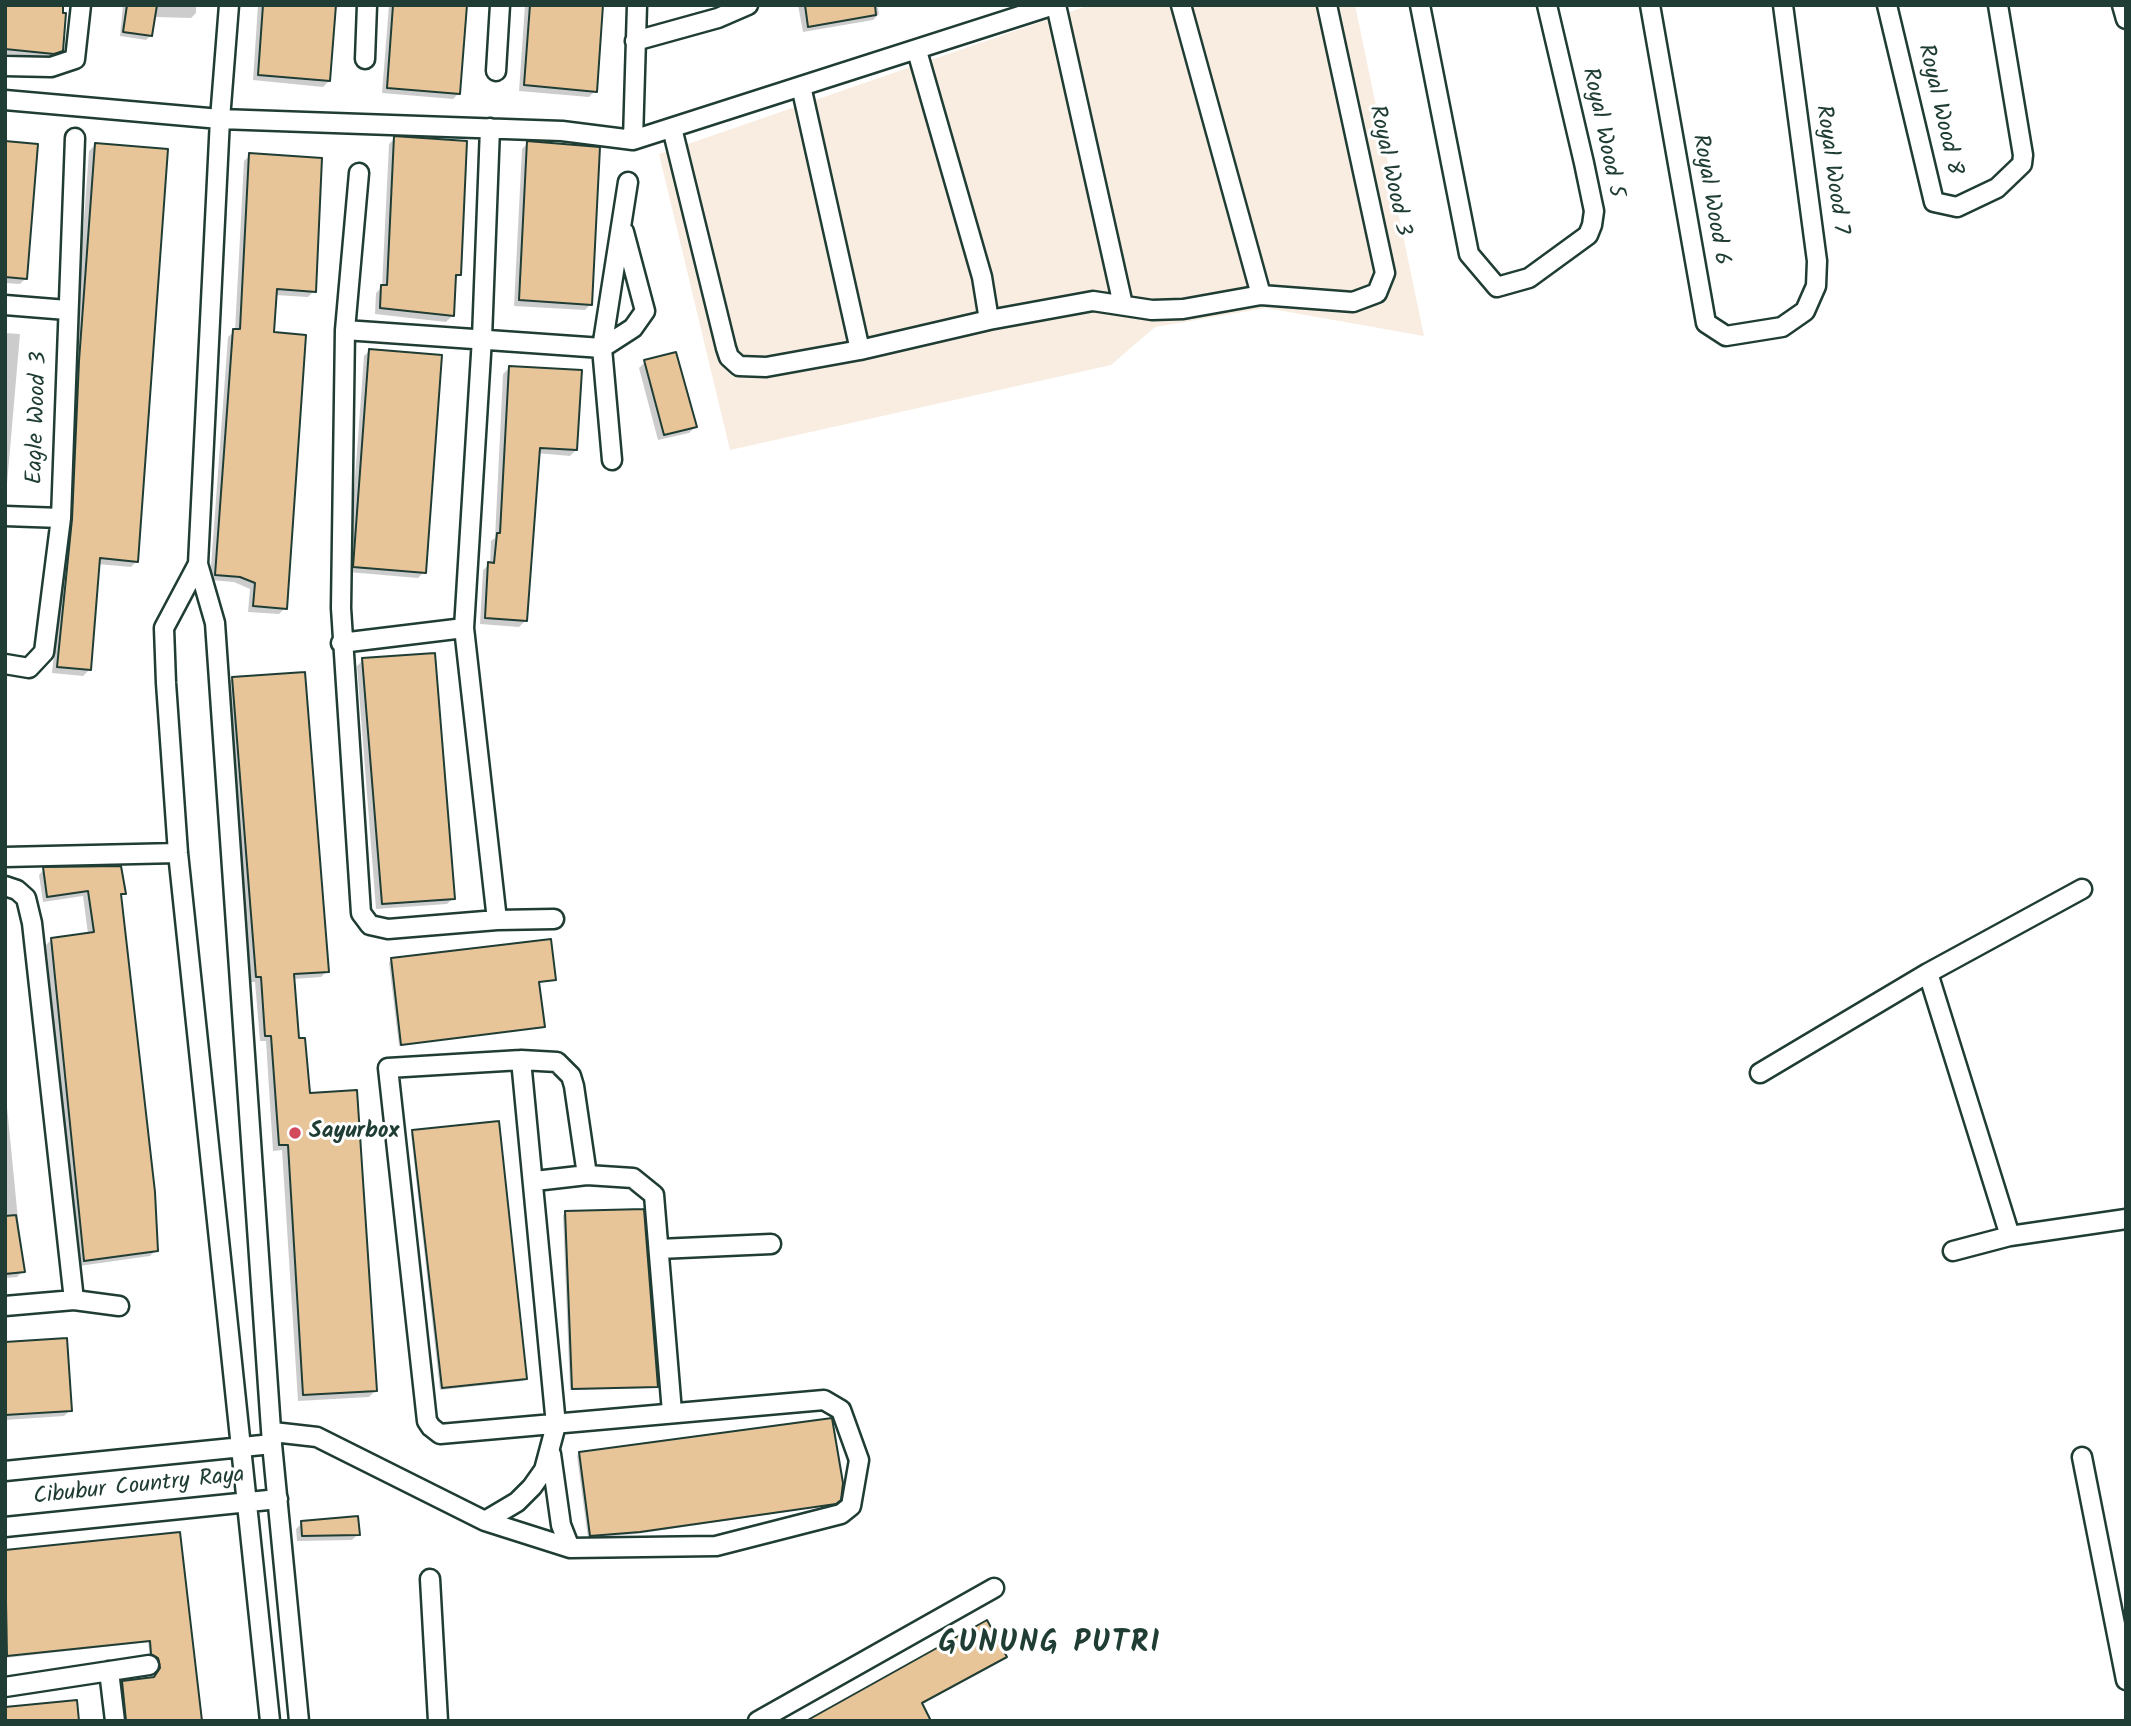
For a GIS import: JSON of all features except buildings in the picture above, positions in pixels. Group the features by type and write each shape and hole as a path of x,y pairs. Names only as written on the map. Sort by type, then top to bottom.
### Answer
{"street":[{"path":"5,66 51,67 75,59 81,5"},
{"path":"229,5 220,119 198,564 215,623 273,1438 299,1721"},
{"path":"365,59 367,5"},
{"path":"496,71 500,5"},
{"path":"633,140 637,5"},
{"path":"635,41 718,18 748,5"},
{"path":"5,100 220,119 562,131 633,140 1055,5 1123,305"},
{"path":"672,128 729,358 739,366 756,368 860,350 989,320 1093,300 1152,310 1183,309 1261,295 1181,5"},
{"name":"Royal Wood 3","path":"1261,295 1353,302 1371,296 1381,288 1385,273 1327,5"},
{"name":"Royal Wood 5","path":"1420,5 1469,254 1497,287 1530,278 1588,235 1594,211 1547,5"},
{"name":"Royal Wood 6","path":"1650,5 1706,323 1726,336 1782,327"},
{"name":"Royal Wood 7","path":"1782,327 1805,311 1816,286 1817,261 1783,5"},
{"name":"Royal Wood 8","path":"1887,5 1934,202 1957,207 1997,188 2022,164 2023,155 1998,5"},
{"path":"2122,5 2126,19"},
{"path":"917,51 982,277 989,320"},
{"path":"801,86 860,350"},
{"path":"490,128 482,338 464,628 497,920"},
{"name":"Eagle Wood 3","path":"5,664 29,668 44,652 61,518 75,138"},
{"path":"359,173 345,330 341,643 361,912 370,925 388,929 497,920 554,919"},
{"path":"612,460 602,348 628,182"},
{"path":"345,330 602,348 633,328 645,311 622,225"},
{"path":"5,305 67,310"},
{"path":"5,516 61,518"},
{"path":"198,564 164,628 178,853 249,1501 270,1721"},
{"path":"341,643 464,628"},
{"path":"5,857 178,853"},
{"path":"5,886 17,890 26,898 32,923 74,1300"},
{"path":"1760,1073 1928,972 2082,889"},
{"path":"1928,972 2010,1236"},
{"path":"485,1521 517,1502 544,1470 556,1425 535,1181 521,1060"},
{"path":"535,1181 587,1175 633,1178 647,1186 655,1199 673,1412 440,1434 428,1421 388,1068 521,1060 557,1062 571,1076 587,1175"},
{"path":"1953,1251 2010,1236 2126,1219"},
{"path":"659,1250 771,1244"},
{"path":"5,1306 74,1300 119,1307"},
{"name":"Cibubur Country Raya","path":"5,1471 243,1447 273,1438 317,1437 485,1521 570,1548 716,1546 841,1514 851,1506 859,1460 841,1410 831,1402 817,1399 673,1412"},
{"path":"551,1451 561,1525 570,1548"},
{"path":"2082,1457 2126,1681"},
{"name":"Cibubur Country Raya","path":"5,1527 278,1499"},
{"path":"430,1579 438,1721"},
{"path":"758,1721 994,1588"},
{"path":"5,1687 149,1665"},
{"path":"109,1671 114,1721"}],"shaded area":[{"path":"1090,5 1355,5 1424,336 1266,308 1155,327 1111,365 730,450 659,154"}],"place":[{"name":"Sayurbox","path":"295,1133"}],"district":[{"name":"GUNUNG PUTRI","path":"1050,1646"}]}
